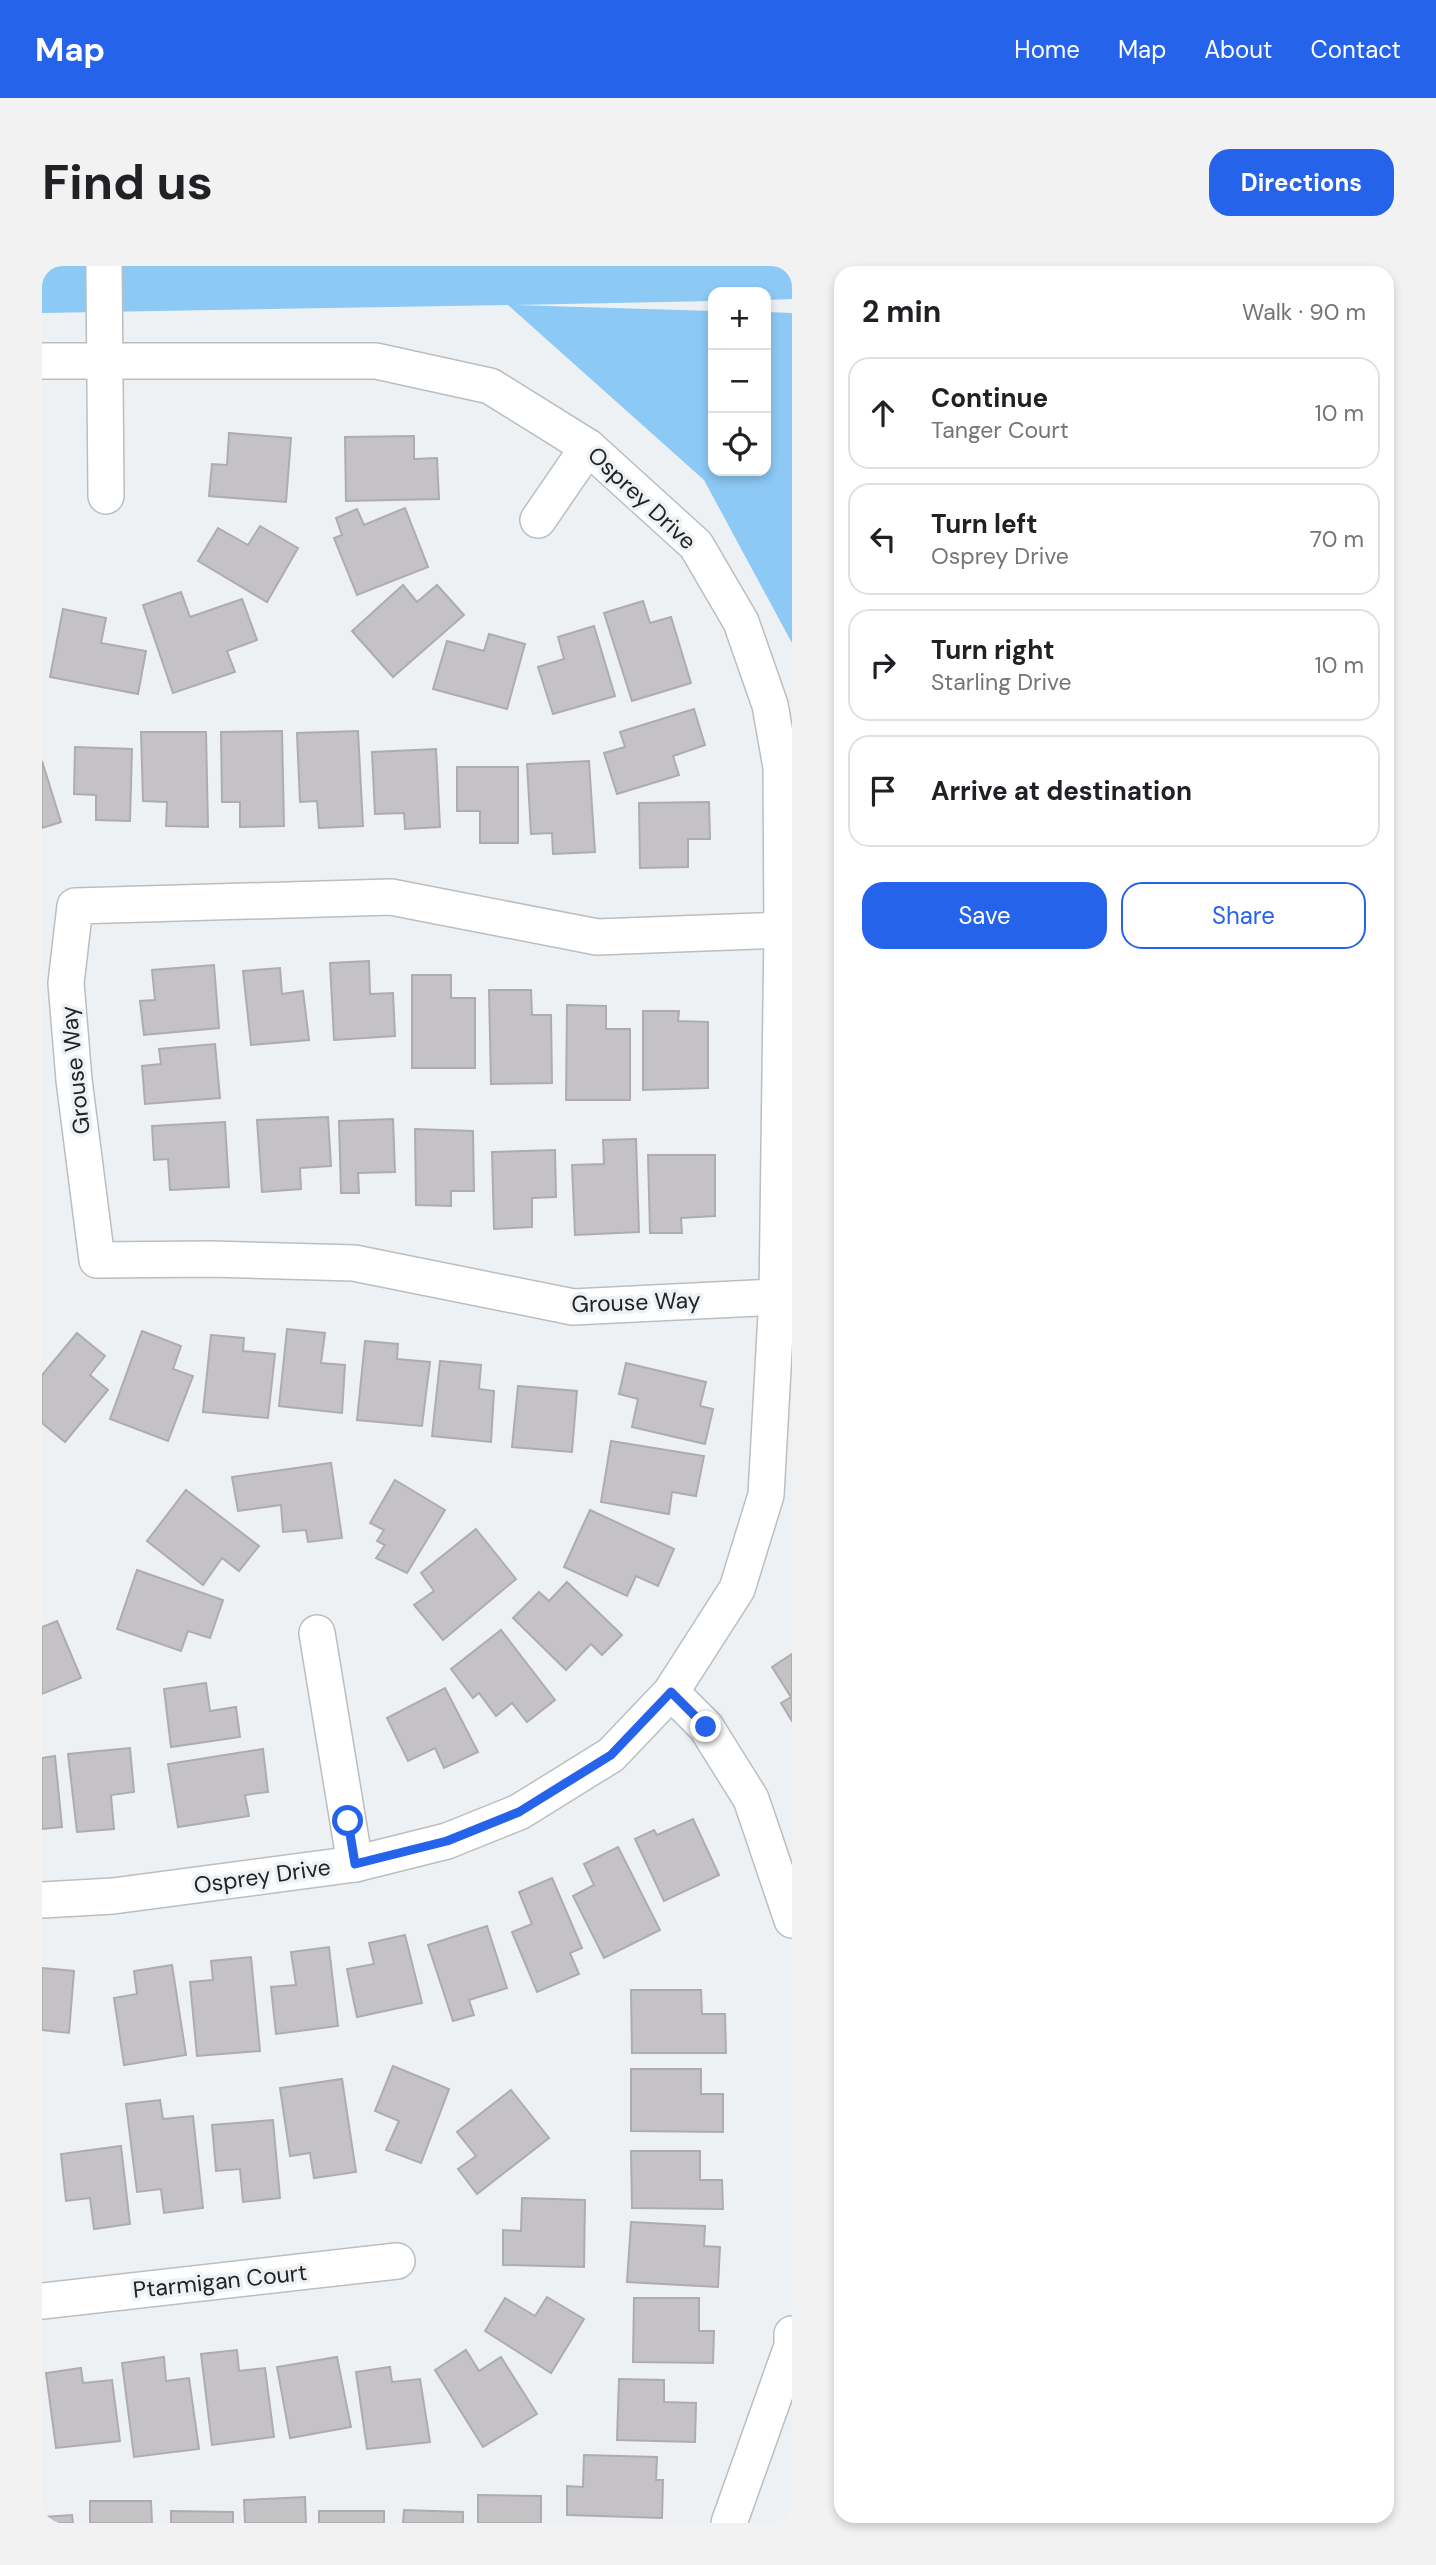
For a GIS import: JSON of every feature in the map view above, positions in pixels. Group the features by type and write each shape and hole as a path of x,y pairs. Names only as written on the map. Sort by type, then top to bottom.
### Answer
{"street":[{"path":"104,266 107,496"},
{"name":"Osprey Drive","path":"42,361 376,361 490,386 588,447 696,545 741,622 770,705 781,767 782,930 777,1297 766,1496 737,1588 671,1692 611,1755 519,1812 447,1841 355,1864 113,1896 42,1900"},
{"path":"538,520 588,447"},
{"name":"Grouse Way","path":"777,1297 573,1307 355,1263 211,1259 97,1260 74,1080 66,983 75,906 391,897 597,937 782,930"},
{"path":"317,1633 355,1864"},
{"path":"671,1692 706,1727 751,1799 792,1920"},
{"name":"Ptarmigan Court","path":"42,2301 397,2261"},
{"path":"729,2523 792,2346 792,2333"}],"shaded area":[{"path":"42,266 792,266 792,299 771,300 771,287 708,287 708,301 514,305 708,311 708,476 771,476 771,312 792,313 792,643 704,480 508,305 42,313"}],"building":[{"path":"229,433 291,438 286,502 209,496 212,464 227,465"},
{"path":"414,436 414,459 437,458 439,499 346,501 345,437"},
{"path":"405,508 428,567 357,595 334,538 342,535 336,518 357,509 364,525"},
{"path":"260,526 298,548 267,602 198,561 218,528 248,545"},
{"path":"403,585 417,602 437,585 464,615 393,677 352,631"},
{"path":"181,592 190,617 242,599 257,640 227,651 235,672 173,693 143,605"},
{"path":"643,601 650,623 671,617 691,683 632,701 604,613"},
{"path":"63,609 106,618 101,643 146,651 138,694 50,677"},
{"path":"594,626 615,696 553,714 538,667 564,659 558,637"},
{"path":"489,634 525,644 507,709 433,689 447,641 484,651"},
{"path":"694,709 705,745 673,756 679,775 617,794 604,753 625,747 620,732"},
{"path":"282,731 284,826 240,827 240,802 222,802 221,732"},
{"path":"358,731 363,826 319,828 317,801 300,802 297,733"},
{"path":"141,732 206,732 208,827 166,826 167,802 143,801"},
{"path":"75,747 132,749 130,821 96,820 96,795 74,794"},
{"path":"436,749 440,827 405,829 404,813 375,814 372,752"},
{"path":"42,761 61,822 42,828"},
{"path":"589,761 595,852 553,854 552,833 531,834 527,764"},
{"path":"457,767 518,767 518,843 480,843 480,811 457,811"},
{"path":"709,802 710,839 688,839 688,867 640,868 639,803"},
{"path":"369,961 370,994 393,993 395,1036 334,1040 330,963"},
{"path":"214,965 219,1028 144,1035 140,1001 155,1000 152,970"},
{"path":"280,968 282,994 303,991 309,1040 251,1045 243,971"},
{"path":"412,975 451,975 451,998 475,998 475,1068 412,1068"},
{"path":"489,990 531,990 532,1015 551,1015 552,1083 491,1084"},
{"path":"567,1005 606,1006 606,1029 630,1029 630,1100 566,1100"},
{"path":"643,1011 679,1011 678,1021 708,1022 708,1088 643,1090"},
{"path":"215,1044 220,1098 145,1104 142,1066 161,1064 159,1049"},
{"path":"328,1117 331,1166 300,1168 301,1189 262,1192 257,1120"},
{"path":"393,1119 395,1172 358,1173 359,1193 341,1193 339,1121"},
{"path":"225,1122 229,1187 170,1190 168,1159 154,1160 152,1126"},
{"path":"415,1129 473,1131 474,1191 451,1191 451,1206 416,1205"},
{"path":"636,1139 639,1232 575,1235 572,1165 604,1164 603,1140"},
{"path":"555,1150 556,1197 532,1198 532,1227 494,1229 492,1152"},
{"path":"648,1155 715,1155 715,1216 681,1218 682,1233 650,1233"},
{"path":"287,1329 325,1333 321,1363 345,1365 342,1413 279,1406"},
{"path":"142,1331 181,1346 173,1369 193,1376 168,1441 110,1419"},
{"path":"77,1333 105,1356 90,1375 108,1390 65,1442 42,1423 42,1375"},
{"path":"211,1335 244,1338 243,1351 275,1354 268,1418 203,1412"},
{"path":"365,1341 398,1344 397,1359 430,1362 422,1426 357,1420"},
{"path":"440,1361 481,1365 479,1389 494,1391 491,1442 432,1436"},
{"path":"626,1363 706,1382 700,1406 713,1409 705,1444 632,1427 638,1399 619,1394"},
{"path":"518,1386 577,1391 572,1452 512,1447"},
{"path":"611,1441 704,1456 696,1496 672,1492 669,1514 601,1502"},
{"path":"331,1463 342,1538 308,1542 306,1530 283,1532 281,1505 238,1511 232,1477"},
{"path":"395,1480 445,1510 407,1573 376,1558 385,1545 377,1541 384,1530 370,1523"},
{"path":"186,1490 259,1546 239,1571 222,1558 203,1585 147,1541"},
{"path":"590,1510 674,1549 658,1586 636,1576 627,1596 564,1567"},
{"path":"476,1529 516,1579 443,1640 414,1605 434,1591 421,1573"},
{"path":"137,1570 223,1600 210,1638 188,1631 181,1651 117,1629"},
{"path":"567,1582 622,1635 602,1655 591,1644 566,1670 513,1618 539,1592 549,1601"},
{"path":"57,1621 81,1678 42,1694 42,1627"},
{"path":"501,1630 555,1700 527,1722 512,1703 496,1716 479,1693 473,1698 451,1669"},
{"path":"792,1654 792,1721 781,1703 791,1697 772,1667"},
{"path":"206,1683 210,1711 236,1707 240,1737 171,1747 164,1689"},
{"path":"445,1688 478,1752 444,1768 435,1748 408,1761 387,1718"},
{"path":"130,1748 134,1792 111,1795 114,1829 77,1832 68,1754"},
{"path":"263,1749 268,1792 245,1795 249,1816 178,1827 168,1764"},
{"path":"55,1756 62,1827 42,1829 42,1758"},
{"path":"693,1819 719,1875 664,1901 635,1839 654,1830 657,1835"},
{"path":"618,1847 660,1930 604,1958 573,1896 594,1885 584,1864"},
{"path":"552,1878 582,1948 570,1953 579,1974 537,1992 512,1932 532,1924 519,1892"},
{"path":"487,1926 507,1988 469,2000 474,2015 453,2021 428,1945"},
{"path":"405,1935 422,2003 357,2017 347,1969 374,1964 369,1943"},
{"path":"329,1947 338,2026 276,2034 271,1987 296,1985 291,1952"},
{"path":"251,1957 260,2051 197,2056 190,1982 213,1980 211,1961"},
{"path":"172,1965 186,2055 124,2065 114,1998 137,1994 134,1971"},
{"path":"42,1968 74,1971 69,2033 42,2030"},
{"path":"631,1990 701,1990 702,2014 725,2014 726,2053 632,2053"},
{"path":"393,2066 449,2089 421,2163 386,2150 399,2121 375,2111"},
{"path":"631,2069 701,2069 701,2094 723,2094 723,2132 631,2131"},
{"path":"342,2079 356,2172 314,2178 310,2153 290,2156 280,2088"},
{"path":"511,2090 549,2138 477,2194 458,2169 476,2156 457,2132"},
{"path":"160,2100 163,2119 193,2116 203,2208 164,2213 161,2189 137,2192 126,2104"},
{"path":"273,2120 280,2198 243,2202 240,2169 216,2171 212,2125"},
{"path":"121,2146 130,2224 94,2229 90,2198 66,2201 61,2154"},
{"path":"631,2151 700,2151 700,2180 722,2180 723,2209 632,2208"},
{"path":"522,2198 585,2200 584,2267 503,2265 503,2230 521,2231"},
{"path":"631,2222 705,2226 704,2246 720,2247 718,2287 627,2282"},
{"path":"547,2297 584,2319 551,2373 485,2331 505,2298 535,2316"},
{"path":"634,2298 699,2298 699,2331 714,2331 713,2363 633,2362"},
{"path":"237,2350 239,2371 265,2368 274,2437 212,2445 201,2354"},
{"path":"466,2350 479,2371 501,2357 537,2414 483,2447 435,2370"},
{"path":"164,2357 166,2381 189,2378 199,2449 134,2457 122,2363"},
{"path":"337,2357 351,2427 290,2438 277,2367"},
{"path":"390,2367 392,2382 420,2379 430,2442 367,2449 356,2372"},
{"path":"81,2368 83,2383 112,2380 120,2441 56,2448 46,2373"},
{"path":"619,2379 664,2380 664,2402 696,2403 695,2442 617,2440"},
{"path":"584,2455 657,2457 656,2480 663,2480 662,2518 567,2515 567,2486 583,2487"},
{"path":"478,2495 541,2496 541,2523 478,2523"},
{"path":"305,2497 306,2523 245,2523 244,2500"},
{"path":"90,2501 151,2501 152,2523 90,2523"},
{"path":"404,2510 463,2512 463,2523 403,2523"},
{"path":"171,2511 233,2512 233,2523 171,2523"},
{"path":"319,2511 384,2511 384,2523 319,2523"},
{"path":"72,2515 73,2523 42,2523 42,2517"}],"route":[{"path":"348,1821 355,1864 447,1841 519,1812 611,1755 671,1692 706,1727"}]}
